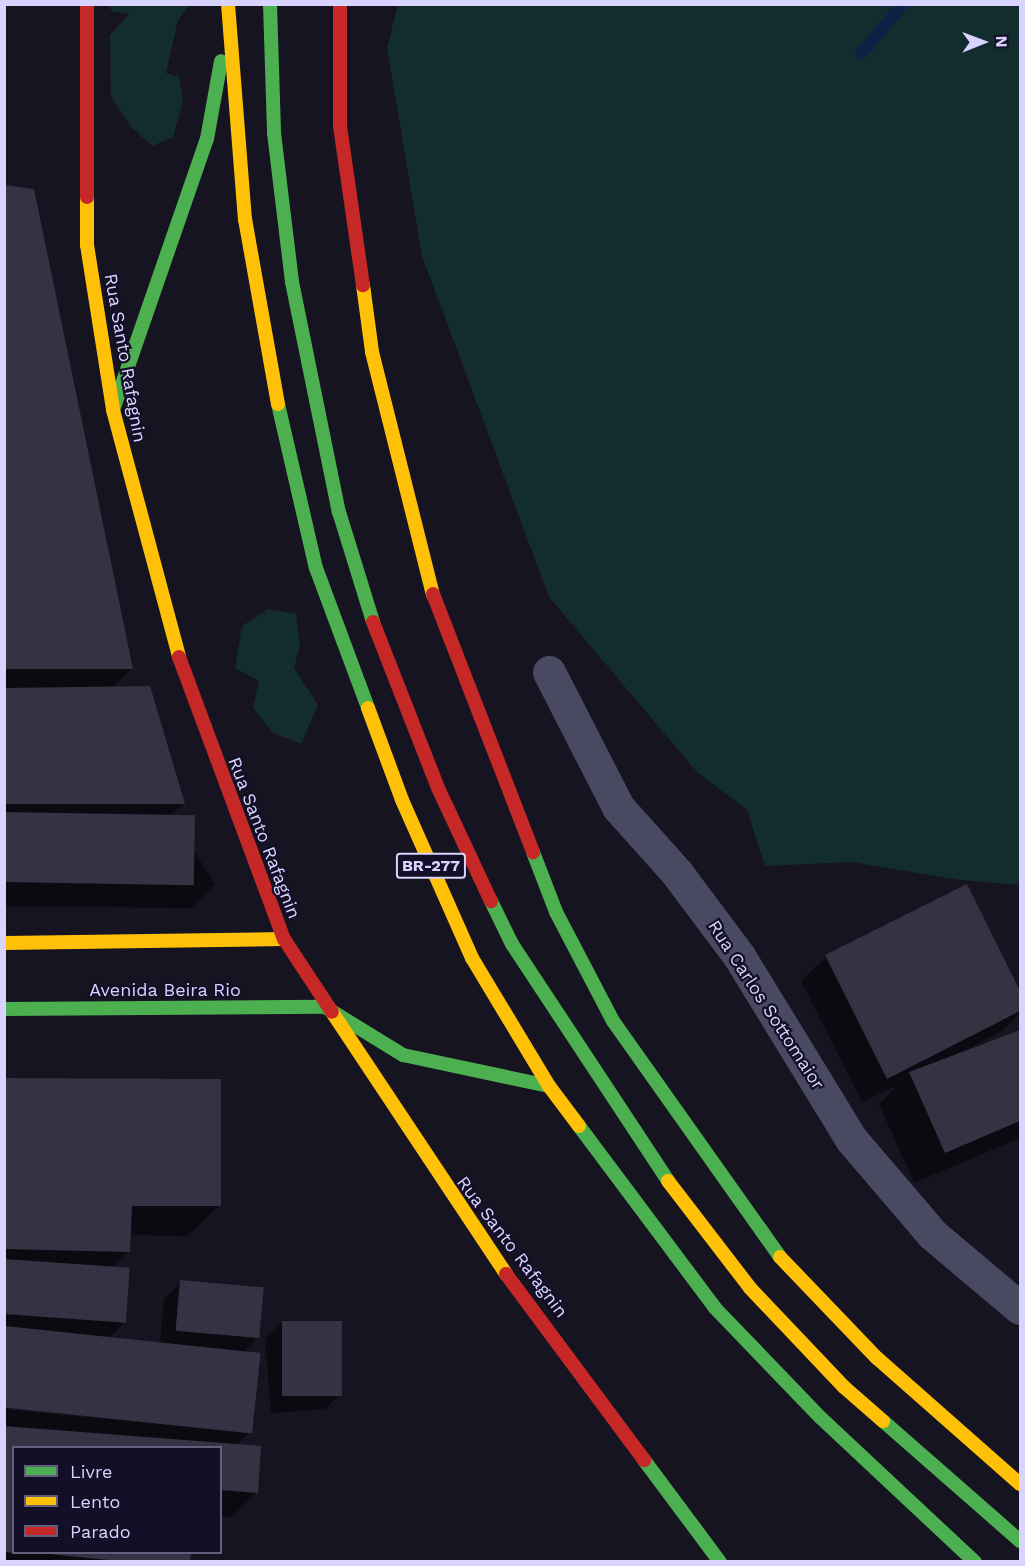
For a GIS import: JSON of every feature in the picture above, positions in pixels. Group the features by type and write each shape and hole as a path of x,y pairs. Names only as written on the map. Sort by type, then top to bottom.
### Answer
{"main road":[{"name":"Rua Santo Rafagnin","path":"87,4 87,245 113,410 184,676 284,939 325,1007 479,1238 720,1562"},
{"name":"BR-277","path":"270,4 274,133 292,282 339,512 380,645 438,788 512,944 654,1163 750,1288 844,1387 1020,1541"},
{"path":"340,4 340,126 372,352 436,606 556,912 613,1021 779,1256 877,1358 1020,1484"},
{"path":"113,410 207,140 229,5"},
{"name":"BR-277","path":"229,5 245,219 285,445 316,568 402,800 472,958 549,1086 715,1308 828,1425 975,1562"},
{"path":"4,943 284,939"},
{"path":"325,1007 404,1055 549,1086"},
{"name":"Avenida Beira Rio","path":"4,1009 325,1007"}],"street":[{"name":"Rua Carlos Sottomaior","path":"549,672 618,807 677,873 739,956 851,1139 932,1234 1020,1308"}],"green space":[{"path":"108,5 190,5 178,20 166,73 179,77 183,102 173,137 152,146 131,127 111,97 110,35 129,14 112,11"},
{"path":"398,5 1020,5 1020,885 959,880 851,862 765,866 747,810 697,772 549,597 422,256 387,48"},
{"path":"268,609 296,614 300,645 294,668 318,705 301,744 273,733 253,708 259,681 235,668 242,626"}],"building":[{"path":"4,185 34,189 133,669 4,669"},
{"path":"150,686 185,804 4,804 4,688"},
{"path":"4,812 195,815 194,885 4,882"},
{"path":"967,884 1020,991 1020,1011 887,1079 825,955"},
{"path":"1020,1030 1020,1121 945,1153 909,1072"},
{"path":"4,1078 221,1079 221,1206 132,1206 130,1252 4,1249"},
{"path":"4,1259 130,1268 126,1323 4,1314"},
{"path":"180,1280 264,1287 259,1338 176,1331"},
{"path":"282,1321 342,1321 342,1396 282,1396"},
{"path":"5,1326 261,1353 252,1433 4,1407"},
{"path":"4,1426 261,1446 258,1493 222,1490 222,1446 12,1446 12,1553 4,1552"},
{"path":"50,1554 191,1554 190,1562 128,1562"}],"waterway":[{"path":"861,54 903,4"}],"traffic: fast":[{"path":"270,4 274,133 292,282 339,512 373,622"},
{"path":"113,410 207,139 221,61"},
{"path":"278,404 316,568 368,708"},
{"path":"533,852 556,912 613,1021 780,1257"},
{"path":"491,901 512,944 668,1181"},
{"path":"4,1009 325,1007"},
{"path":"325,1007 403,1055 549,1086"},
{"path":"579,1126 715,1308 821,1418 975,1562"},
{"path":"883,1421 1020,1541"},
{"path":"644,1460 720,1562"}],"traffic: slow":[{"path":"228,4 245,219 278,404"},
{"path":"87,197 87,245 113,410 179,657"},
{"path":"363,285 372,352 433,594"},
{"path":"368,708 402,800 472,958 549,1086 579,1126"},
{"path":"4,943 284,939"},
{"path":"332,1012 506,1274"},
{"path":"668,1181 750,1288 844,1387 883,1421"},
{"path":"780,1257 877,1358 1020,1484"}],"traffic: jam":[{"path":"87,4 87,197"},
{"path":"340,4 340,126 363,285"},
{"path":"433,594 533,852"},
{"path":"373,622 438,788 491,901"},
{"path":"179,657 284,939 332,1012"},
{"path":"506,1274 644,1460"}]}
